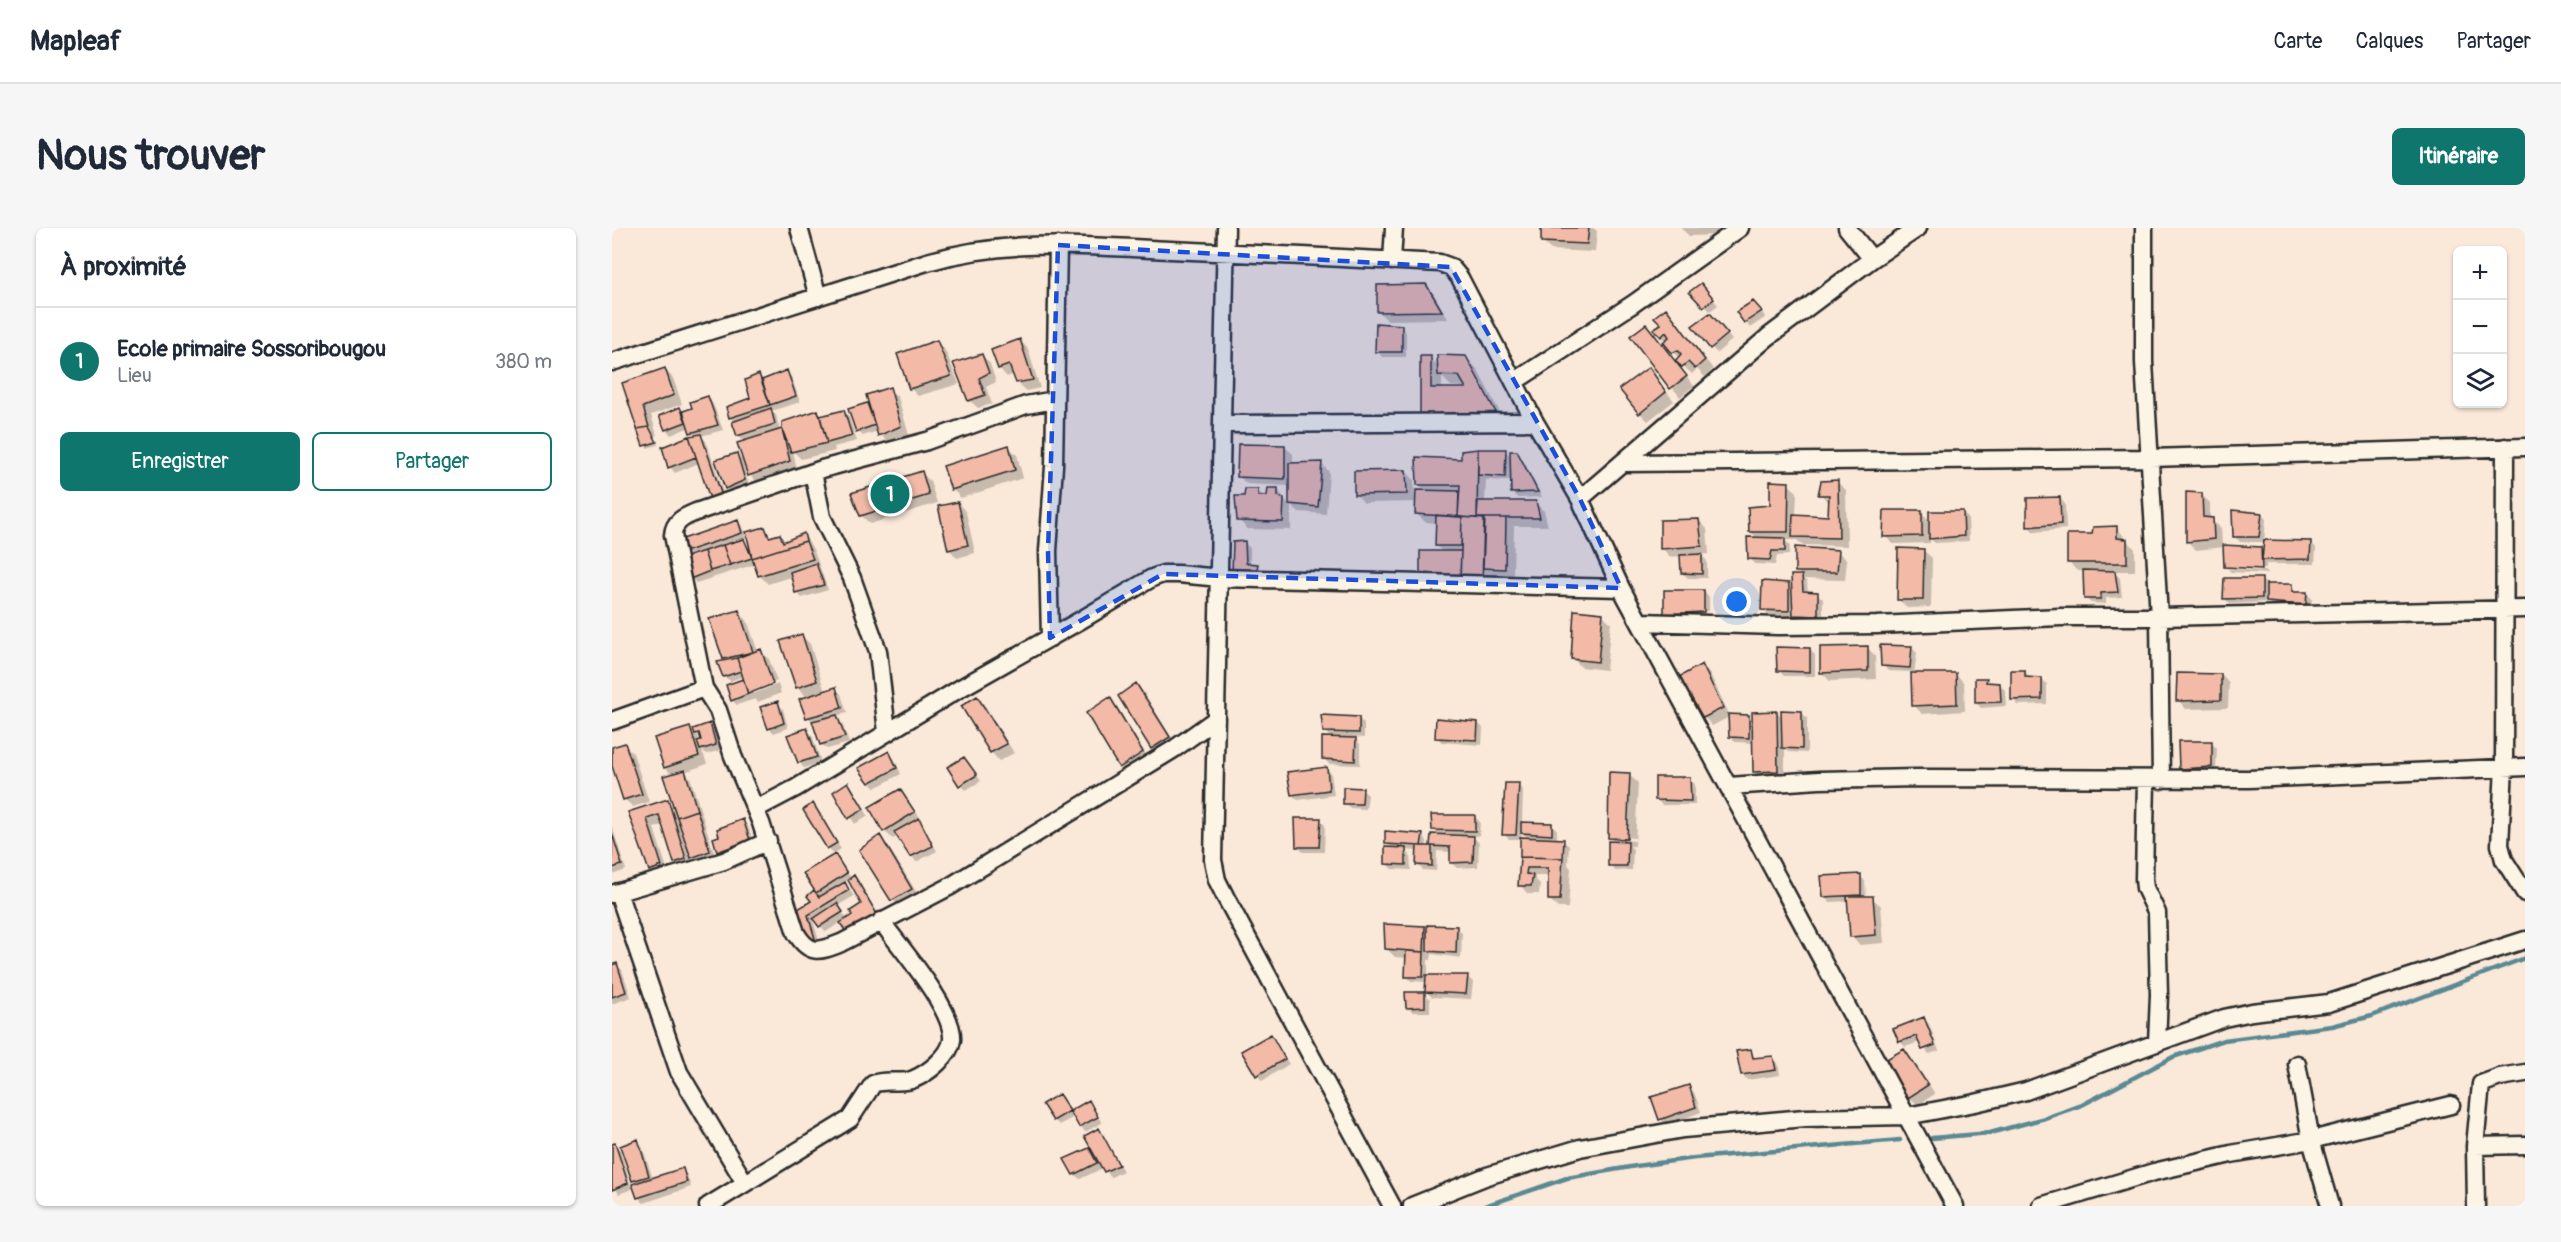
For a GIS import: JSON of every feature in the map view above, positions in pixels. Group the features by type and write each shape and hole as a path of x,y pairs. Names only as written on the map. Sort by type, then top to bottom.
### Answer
{"street":[{"path":"799,228 818,297"},
{"path":"1226,228 1213,860 1217,880 1392,1206"},
{"path":"1392,261 1394,228"},
{"path":"1514,382 1633,304 1740,228"},
{"path":"1847,228 1872,259"},
{"path":"1580,499 1768,337 1872,259 1918,228"},
{"path":"2144,228 2144,362 2158,617 2153,780 2144,879 2145,888 2157,913 2159,995 2157,1043"},
{"path":"1050,638 1048,551 1054,466 1058,244"},
{"path":"612,362 956,253 992,247 1058,244 1440,263 1451,267 1461,278 1535,422 1580,499 1622,588 1954,1206"},
{"path":"1055,400 1026,405 927,441 813,472 696,512 679,520 676,525 673,536 704,688 718,710 733,756 756,809 796,933 802,944 811,949 823,951 949,886 1174,749 1216,719"},
{"path":"1222,424 1535,422"},
{"path":"2505,447 2504,767 2500,845 2504,860 2525,893"},
{"path":"1624,463 2150,458 2525,447"},
{"path":"813,472 822,517 852,578 879,651 887,732"},
{"path":"756,809 796,788 959,688 1152,578 1163,574 1220,578 1622,588"},
{"path":"1640,622 1778,626 1877,625 2061,617 2525,609"},
{"path":"612,721 704,688"},
{"path":"1729,786 1819,780 1917,778 2249,779 2525,767"},
{"path":"745,1183 679,1072 615,893 724,861 768,842"},
{"path":"708,1206 850,1119 873,1084 914,1079 944,1056 949,1049 952,1036 941,1006 931,988 881,921"},
{"path":"1412,1206 1487,1176 1580,1148 1683,1129 1805,1118 1907,1116 2026,1091 2224,1018 2252,1012 2329,1003 2525,940"},
{"path":"2297,1064 2311,1140 2330,1206"},
{"path":"2476,1206 2475,1146 2481,1084 2525,1072"},
{"path":"2042,1206 2154,1172 2230,1154 2311,1140 2451,1105"},
{"path":"2475,1146 2525,1145"}],"highlighted area":[{"path":"1058,245 1451,267 1580,499 1621,588 1163,574 1050,638 1048,551"}],"building":[{"path":"1541,228 1589,228 1587,244 1541,242"},
{"path":"1701,283 1714,299 1703,307 1689,292"},
{"path":"1426,284 1442,311 1377,312 1377,285"},
{"path":"1753,301 1762,311 1744,323 1736,312"},
{"path":"1666,308 1705,360 1695,369 1688,362 1682,367 1675,361 1681,354 1678,350 1672,353 1663,342 1669,337 1666,332 1661,337 1653,329 1661,324 1654,317"},
{"path":"1710,313 1728,334 1710,349 1692,326"},
{"path":"1376,323 1402,325 1402,352 1375,352"},
{"path":"1646,324 1687,376 1670,389 1630,336"},
{"path":"1020,339 1033,380 1016,383 1009,365 998,369 991,350"},
{"path":"937,340 951,376 909,389 897,354"},
{"path":"982,354 989,373 979,378 985,395 968,401 953,363"},
{"path":"1437,355 1466,356 1501,422 1420,420 1420,356 1431,356 1431,388 1466,388 1459,376 1438,375"},
{"path":"1649,367 1666,392 1639,414 1619,389"},
{"path":"665,368 674,395 643,407 649,427 637,429 622,383"},
{"path":"787,370 796,396 770,405 762,380"},
{"path":"759,374 770,405 729,418 726,407 750,398 745,380"},
{"path":"890,387 901,426 878,436 866,395"},
{"path":"708,396 718,425 690,433 683,411 692,408 690,402"},
{"path":"867,403 875,425 856,432 848,409"},
{"path":"680,407 686,422 665,430 659,416"},
{"path":"771,408 775,424 737,436 732,422"},
{"path":"818,410 827,443 791,452 782,429 782,422"},
{"path":"844,410 852,436 827,443 820,416"},
{"path":"649,427 657,442 643,446 637,429"},
{"path":"782,429 790,461 748,476 737,443"},
{"path":"701,434 722,496 710,499 689,436"},
{"path":"689,436 696,457 668,468 662,447"},
{"path":"1238,444 1285,445 1285,479 1237,477"},
{"path":"1009,445 1015,470 951,490 943,466"},
{"path":"1478,449 1477,518 1458,517 1460,485 1417,485 1416,457 1461,459 1461,451"},
{"path":"1478,449 1506,449 1505,477 1478,475"},
{"path":"1510,451 1517,451 1538,492 1511,493"},
{"path":"737,453 745,480 725,489 715,460"},
{"path":"1322,462 1318,507 1289,504 1289,463"},
{"path":"1406,470 1407,494 1354,495 1354,471"},
{"path":"922,471 929,495 860,516 851,493"},
{"path":"1838,480 1839,538 1792,537 1793,514 1828,516 1829,495 1818,495 1821,481"},
{"path":"1770,481 1789,482 1788,532 1749,532 1748,507 1770,505"},
{"path":"1268,488 1278,488 1278,496 1284,498 1283,522 1237,521 1235,496 1244,496 1245,489 1258,489 1258,496 1267,496"},
{"path":"1416,490 1459,491 1458,517 1415,514"},
{"path":"2186,492 2202,493 2203,517 2213,518 2214,539 2186,542"},
{"path":"2060,497 2061,524 2027,527 2027,498"},
{"path":"1478,501 1536,501 1540,518 1477,518"},
{"path":"958,502 968,545 948,550 938,506"},
{"path":"1884,510 1922,510 1922,536 1883,537"},
{"path":"2232,510 2262,513 2259,537 2233,537"},
{"path":"1929,511 1963,511 1964,536 1929,539"},
{"path":"1436,515 1462,517 1461,546 1435,546"},
{"path":"1462,517 1484,519 1482,585 1460,585"},
{"path":"1485,518 1506,518 1505,569 1483,568"},
{"path":"1699,519 1702,546 1660,549 1660,520"},
{"path":"738,520 742,533 684,552 680,540"},
{"path":"2117,526 2117,538 2127,539 2127,563 2067,563 2067,534 2092,534 2093,527"},
{"path":"765,527 769,537 780,534 783,542 804,533 806,541 752,558 746,532"},
{"path":"1747,537 1785,538 1785,551 1772,551 1770,560 1748,559"},
{"path":"744,539 752,558 730,565 723,545"},
{"path":"2264,540 2311,541 2310,559 2262,560"},
{"path":"806,541 813,559 758,576 752,558"},
{"path":"1245,541 1246,563 1258,564 1256,574 1232,572 1233,542"},
{"path":"723,545 730,565 710,571 704,551"},
{"path":"2223,545 2261,547 2262,569 2224,567"},
{"path":"1795,547 1839,550 1837,572 1795,572"},
{"path":"1898,548 1924,549 1923,600 1897,600"},
{"path":"704,551 710,571 690,579 683,558"},
{"path":"1420,551 1461,551 1460,576 1420,575"},
{"path":"1702,554 1702,574 1681,573 1680,555"},
{"path":"816,563 824,585 795,593 790,572"},
{"path":"2083,570 2115,571 2118,592 2101,593 2101,599 2084,599"},
{"path":"1791,575 1802,575 1803,591 1818,592 1818,616 1793,615"},
{"path":"2224,578 2262,578 2262,598 2223,599"},
{"path":"1762,581 1789,583 1789,611 1761,610"},
{"path":"2266,584 2292,584 2292,592 2307,592 2306,605 2266,602"},
{"path":"1664,590 1704,590 1704,612 1664,614"},
{"path":"739,610 753,652 723,659 709,619"},
{"path":"1574,610 1603,613 1598,662 1571,659"},
{"path":"802,634 817,681 796,688 780,641"},
{"path":"1880,645 1912,646 1910,668 1881,666"},
{"path":"1868,646 1868,671 1820,673 1820,647"},
{"path":"1776,647 1810,648 1810,672 1777,671"},
{"path":"761,649 773,684 748,694 737,658"},
{"path":"737,658 741,671 723,677 717,662"},
{"path":"1702,664 1723,708 1703,718 1679,677"},
{"path":"2011,670 2025,670 2025,677 2042,678 2042,699 2011,700"},
{"path":"1911,673 1956,673 1957,704 1912,706"},
{"path":"2177,673 2221,674 2221,700 2176,701"},
{"path":"1975,678 1987,678 1986,682 2000,683 2001,702 1975,703"},
{"path":"743,679 748,694 731,701 726,685"},
{"path":"1136,683 1170,737 1151,749 1118,696"},
{"path":"836,687 842,708 806,718 799,699"},
{"path":"977,696 1007,744 990,753 961,706"},
{"path":"1110,697 1143,752 1119,768 1086,713"},
{"path":"778,701 784,723 768,729 760,707"},
{"path":"1781,710 1802,711 1802,749 1782,748"},
{"path":"1777,711 1778,771 1753,772 1752,712"},
{"path":"1728,714 1749,715 1749,738 1729,737"},
{"path":"837,715 845,737 820,745 812,721"},
{"path":"1321,715 1359,717 1359,733 1323,732"},
{"path":"1436,718 1478,722 1477,740 1435,738"},
{"path":"710,723 716,745 700,750 697,741 701,740 699,733 695,734 693,729"},
{"path":"690,727 699,756 664,768 654,738"},
{"path":"807,728 817,757 798,763 787,735"},
{"path":"1322,737 1356,738 1355,761 1322,759"},
{"path":"2178,741 2212,741 2212,767 2179,769"},
{"path":"625,743 642,794 623,800 612,766 612,747"},
{"path":"889,751 897,768 869,783 858,768"},
{"path":"964,757 977,775 959,786 947,767"},
{"path":"1327,767 1329,790 1291,795 1287,772"},
{"path":"685,770 697,810 677,817 663,776"},
{"path":"1609,772 1630,773 1627,839 1608,838"},
{"path":"1655,777 1690,777 1691,801 1655,800"},
{"path":"848,782 864,809 848,819 833,792"},
{"path":"1505,783 1519,783 1516,835 1502,835"},
{"path":"1343,787 1363,788 1362,804 1343,804"},
{"path":"900,789 915,812 883,832 869,807"},
{"path":"668,799 686,859 674,863 659,815 647,819 662,866 649,871 628,812"},
{"path":"813,803 837,843 827,849 803,810"},
{"path":"697,810 710,851 691,858 677,817"},
{"path":"1431,815 1475,815 1475,831 1432,830"},
{"path":"919,818 933,846 910,857 894,832"},
{"path":"1295,818 1321,818 1319,847 1296,847"},
{"path":"743,819 750,840 717,852 713,838 719,836 717,829"},
{"path":"1521,822 1552,823 1552,835 1521,833"},
{"path":"1385,831 1423,834 1421,846 1385,844"},
{"path":"612,833 622,865 612,868"},
{"path":"1431,834 1474,836 1473,862 1450,863 1450,847 1430,846"},
{"path":"880,835 912,889 891,901 859,850"},
{"path":"1520,837 1564,839 1563,858 1520,857"},
{"path":"1608,841 1628,842 1627,866 1608,866"},
{"path":"1417,846 1432,846 1432,866 1416,865"},
{"path":"1385,847 1406,848 1406,865 1385,864"},
{"path":"835,854 847,873 816,893 803,873"},
{"path":"1520,857 1563,858 1560,900 1548,900 1548,868 1527,868 1526,874 1533,875 1531,886 1518,886"},
{"path":"1861,874 1861,895 1823,897 1821,876"},
{"path":"854,875 877,914 846,932 840,923 852,915 850,911 861,904 848,880"},
{"path":"845,882 849,890 808,915 816,942 808,944 798,909 811,901 807,896 814,890 819,897"},
{"path":"1847,896 1873,896 1876,935 1850,937"},
{"path":"837,903 843,912 819,927 813,919"},
{"path":"1384,924 1425,926 1424,952 1385,949"},
{"path":"1427,925 1457,926 1456,953 1427,951"},
{"path":"1406,951 1424,952 1423,977 1405,977"},
{"path":"617,963 626,992 612,997 612,965"},
{"path":"1426,975 1468,975 1466,994 1425,992"},
{"path":"1405,992 1425,992 1425,1007 1406,1008"},
{"path":"1924,1017 1935,1045 1922,1050 1916,1036 1899,1042 1893,1029"},
{"path":"1271,1034 1285,1059 1256,1076 1241,1051"},
{"path":"1751,1049 1753,1058 1773,1056 1776,1070 1741,1075 1736,1051"},
{"path":"1904,1049 1928,1085 1908,1098 1885,1060"},
{"path":"1689,1085 1696,1107 1659,1120 1651,1097"},
{"path":"1059,1094 1070,1111 1053,1121 1042,1104"},
{"path":"1089,1100 1098,1117 1079,1127 1070,1111"},
{"path":"1099,1128 1119,1165 1104,1172 1084,1136"},
{"path":"638,1139 649,1176 632,1181 620,1146"},
{"path":"615,1143 628,1183 612,1190 612,1144"},
{"path":"1089,1148 1097,1163 1073,1175 1064,1159"},
{"path":"683,1168 687,1182 637,1198 632,1184"}],"waterway":[{"path":"1932,1138 1990,1133 2045,1118 2082,1105 2173,1057 2224,1040 2332,1026 2372,1016 2525,958"},
{"path":"1485,1206 1567,1178 1636,1166 1695,1158 1900,1140"}],"place":[{"name":"Ecole primaire Sossoribougou","path":"890,494"}]}
